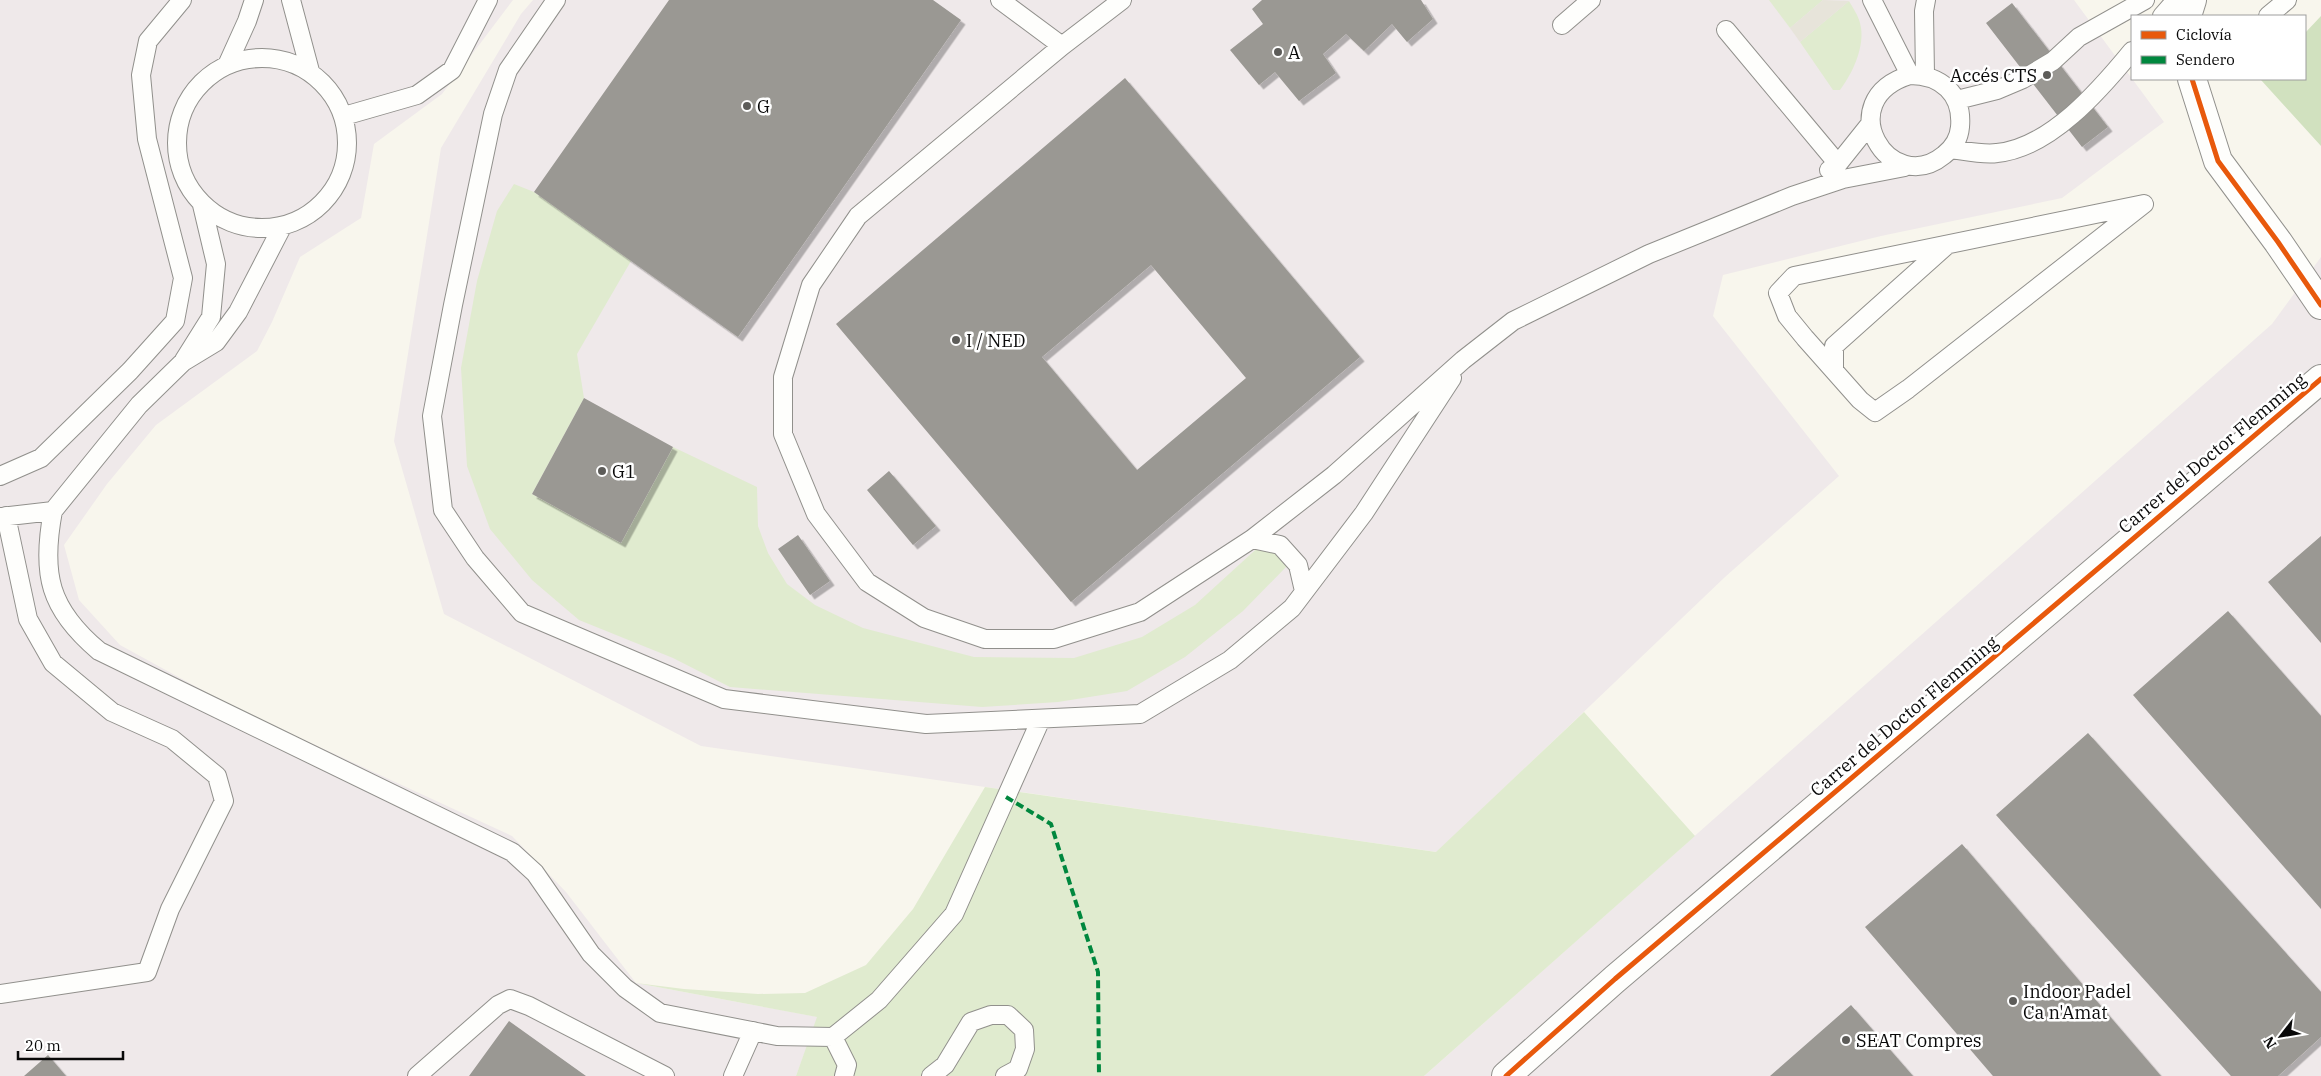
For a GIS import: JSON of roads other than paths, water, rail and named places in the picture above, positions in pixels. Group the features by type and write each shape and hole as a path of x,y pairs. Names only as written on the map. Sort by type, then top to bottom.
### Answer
{"street":[{"path":"2187,15 2192,0"},
{"path":"2192,80 2218,161 2278,242 2321,305"},
{"name":"Carrer del Doctor Flemming","path":"1506,1076 1615,979 2321,379"}],"lane":[{"path":"0,476 41,458 130,372 175,321 183,278 147,139 141,75 148,41 182,0"},
{"path":"228,63 247,21 254,0"},
{"path":"290,0 310,71"},
{"path":"344,116 417,95 452,70 488,0"},
{"path":"556,0 508,70 494,114 452,305 432,416 443,510 475,558 522,613 724,699 926,724 1140,714 1230,660 1292,608 1364,513 1463,360"},
{"path":"1000,0 1062,46"},
{"path":"1122,0 1062,46 858,216 811,285 783,377 783,434 816,514 866,582 924,618 985,639 1054,639 1140,612 1252,539 1334,474 1463,360 1513,320 1649,254 1792,196 1843,179 1905,166 1919,166 1937,161 1951,149 1960,135 1962,115 1957,100 1944,84 1917,75 1894,80 1880,91 1872,104 1870,124 1876,141 1887,156 1905,166"},
{"path":"1562,25 1591,0"},
{"path":"1872,0 1917,75"},
{"path":"1917,75 1926,0"},
{"path":"1957,100 1997,90 2023,79 2052,61 2080,37 2145,0"},
{"path":"2163,15 2176,0"},
{"path":"2269,15 2287,0"},
{"path":"1726,30 1838,164"},
{"path":"1951,149 1996,154 2026,146 2054,128 2086,102 2131,52"},
{"path":"183,362 211,317 216,264 202,205 186,182 177,155 177,127 186,100 204,78 228,63 256,56 284,59 310,71 330,91 344,116 348,144 343,172 329,197 308,216 282,227 253,228 226,221 202,205"},
{"path":"1792,196 1838,164 1870,124"},
{"path":"2144,204 1908,389 1875,412 1860,400 1834,370 1787,316 1778,293 1794,276 2144,204"},
{"path":"282,227 238,312 216,342 183,362 139,405 53,511 49,532 47,565 53,595 72,625 99,651 512,852 535,873 591,954 625,988 660,1013 777,1036 833,1037 879,1000 954,914 1041,718"},
{"path":"1834,370 1834,346 1948,245"},
{"path":"0,994 147,972 170,909 224,801 217,776 172,739 112,712 53,663 28,619 3,516 53,511"},
{"path":"1252,539 1280,545 1298,565 1304,591"},
{"path":"417,1076 498,1005 510,999 529,1006 665,1076"},
{"path":"932,1076 945,1065 971,1022 991,1016 1008,1015 1024,1030 1025,1049 1018,1069 1005,1076"},
{"path":"733,1076 752,1031"},
{"path":"833,1037 847,1065 844,1076"}],"place":[{"name":"A","path":"1278,52"},
{"name":"Accés CTS","path":"2047,75"},
{"name":"G","path":"747,106"},
{"name":"I / NED","path":"956,340"},
{"name":"G1","path":"602,471"},
{"name":"Indoor Padel Ca n'Amat","path":"2013,1001"},
{"name":"SEAT Compres","path":"1846,1040"}]}
